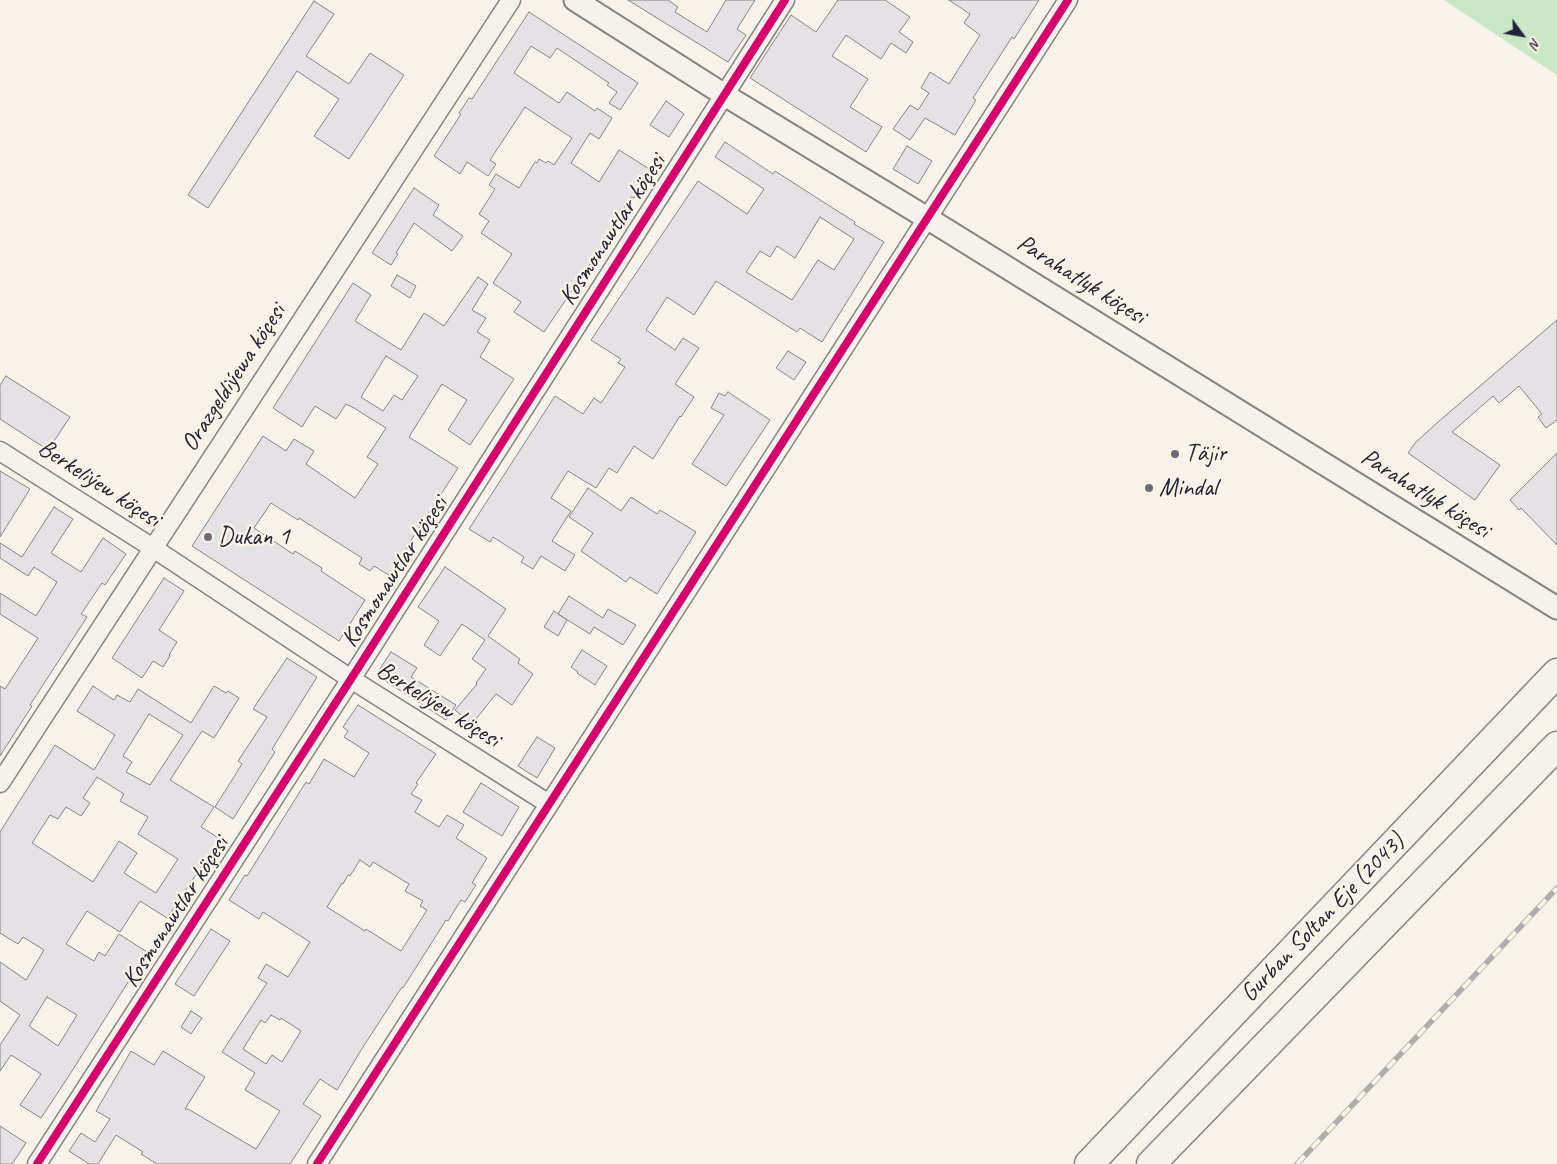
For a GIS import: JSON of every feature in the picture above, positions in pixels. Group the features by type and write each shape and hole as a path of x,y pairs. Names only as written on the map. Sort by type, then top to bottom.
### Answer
{"highway":[{"name":"Gurban Soltan Eje (2043)","path":"1089,1164 1557,673"},
{"name":"Gurban Soltan Eje (2043)","path":"1151,1164 1557,746"}],"street":[{"name":"Orazgeldiýewa köçesi","path":"0,783 511,0"},
{"name":"Parahatlyk köçesi","path":"575,0 723,94 1557,608"},
{"name":"Kosmonawtlar köçesi","path":"37,1164 351,679 723,94 785,0"},
{"path":"317,1164 1068,0"},
{"name":"Berkeliýew köçesi","path":"0,450 153,548 351,679 549,804"}],"green space":[{"path":"1444,0 1557,0 1557,75"}],"building":[{"path":"628,0 668,0 678,7 675,12 707,32 726,0 755,0 737,29 746,35 728,62"},
{"path":"838,0 885,0 910,17 899,32 913,42 906,53 891,43 881,59 846,35 832,56 868,79 850,107 882,127 866,152 750,78 791,15 816,32"},
{"path":"949,0 1039,0 1014,39 1012,37 973,98 976,100 955,135 925,118 910,140 893,129 910,105 918,110 929,93 921,88 930,72 949,84 980,35 964,23 970,14"},
{"path":"314,1 334,14 306,56 349,84 370,53 404,75 349,159 314,136 339,99 297,71 208,208 188,195"},
{"path":"529,12 638,83 620,110 609,103 617,92 607,85 609,83 557,48 550,58 531,46 514,73 559,103 567,92 595,111 597,108 612,118 599,139 590,133 571,163 599,182 619,150 651,170 634,198 631,197 604,240 605,242 544,332 514,312 521,302 493,283 512,254 481,233 489,221 479,214 495,189 489,185 496,174 519,188 535,162 537,163 539,159 554,165 572,138 525,107 490,160 496,164 488,176 467,162 460,174 434,156 461,114 459,113 469,98 472,99"},
{"path":"666,101 684,114 669,137 650,125"},
{"path":"725,142 773,174 775,171 884,242 822,342 800,328 797,332 716,281 694,315 667,297 646,330 675,350 683,338 699,348 675,384 694,397 653,459 634,446 617,473 609,468 596,488 568,471 551,498 571,511 552,541 575,555 565,571 541,556 533,569 521,562 524,557 493,537 490,542 469,529 555,396 583,414 594,398 601,403 625,367 618,363 621,359 591,340 698,181 747,214 764,189 715,157","holes":["820,217 854,239 834,270 818,260 792,300 746,272 760,251 770,257 777,246 795,258"]},
{"path":"907,146 932,161 918,184 893,169"},
{"path":"414,188 439,205 433,215 463,236 452,251 414,223 391,265 372,253"},
{"path":"397,275 416,286 410,298 391,286"},
{"path":"478,277 488,284 472,310 486,318 477,332 490,340 480,357 514,379 470,445 448,430 467,400 442,384 409,437 458,468 406,548 409,550 392,577 374,566 370,571 359,564 362,558 299,518 298,520 271,503 254,528 293,554 295,551 322,568 321,571 365,600 339,641 192,546 263,436 286,451 294,439 314,451 306,464 355,498 378,464 367,457 386,428 354,408 346,404 336,419 315,406 302,427 273,408 353,283 371,295 355,321 401,350 424,313 444,326","holes":["386,356 418,376 402,400 394,395 383,411 361,397"]},
{"path":"1557,320 1557,420 1546,428 1538,417 1542,414 1519,386 1499,403 1493,396 1452,432 1500,465 1475,500 1408,453 1415,443 1438,422"},
{"path":"788,351 806,362 794,380 776,368"},
{"path":"6,376 70,417 48,450 0,419 0,385"},
{"path":"728,392 770,420 726,486 692,464 724,415 711,408 719,393 725,396"},
{"path":"1557,453 1557,545 1521,508 1519,510 1510,500"},
{"path":"0,471 30,489 0,537"},
{"path":"588,488 621,511 631,497 657,514 660,510 696,532 657,594 630,577 626,582 581,551 593,533 569,517"},
{"path":"54,507 73,519 51,553 81,572 103,538 126,554 105,585 102,583 81,614 87,617 30,705 32,706 0,756 0,686 5,689 38,638 0,614 0,593 36,616 57,582 34,567 28,576 0,558 0,543 22,557"},
{"path":"445,567 506,609 488,636 520,659 518,663 533,674 512,705 496,694 472,724 455,710 477,684 486,669 472,659 485,640 462,624 440,656 424,645 439,621 418,607"},
{"path":"164,578 184,591 159,630 177,642 163,667 153,661 142,678 112,658"},
{"path":"569,596 603,618 608,609 636,625 623,645 594,627 590,634 558,614"},
{"path":"554,611 567,620 558,636 544,627"},
{"path":"582,650 607,666 595,685 571,667"},
{"path":"391,652 417,668 411,677 456,705 446,720 376,675"},
{"path":"287,658 317,677 272,749 275,752 233,819 215,807 242,764 238,761 267,717 253,709"},
{"path":"93,686 114,700 117,695 130,702 138,689 191,723 214,686 226,693 228,691 239,698 214,738 202,731 170,780 214,807 201,827 220,839 167,918 140,901 120,932 87,911 66,944 94,961 99,952 105,956 119,934 147,952 41,1118 20,1105 41,1074 11,1055 0,1071 0,1045 20,1015 0,1001 0,962 26,980 44,950 23,937 18,944 0,933 0,832 55,745 94,770 115,735 77,711","holes":["149,714 183,735 150,785 126,772 132,762 123,756","97,777 124,794 120,801 148,817 138,834 178,859 156,893 124,873 137,853 119,841 93,882 32,843 50,815 58,819 66,807 81,816 90,803 83,798","47,997 77,1015 58,1046 29,1026"]},
{"path":"358,705 436,754 416,783 418,784 411,794 422,800 415,812 439,827 447,815 464,825 456,838 487,858 472,883 476,885 465,902 461,900 448,921 446,920 337,1090 320,1079 303,1104 321,1116 290,1164 157,1164 141,1154 143,1152 116,1135 98,1164 89,1164 69,1151 81,1133 95,1142 110,1119 96,1111 131,1051 154,1065 163,1051 205,1077 185,1109 256,1149 280,1111 245,1090 255,1073 222,1052 267,983 258,978 266,964 288,977 310,942 263,912 259,919 229,900 245,875 247,876 306,782 309,784 324,759 354,777 369,753 344,737 348,731 343,727","holes":["360,860 370,867 373,862 409,884 405,891 423,901 420,906 427,910 401,951 327,907 342,883 348,875 350,876","271,1015 280,1020 281,1018 301,1031 282,1062 272,1055 266,1064 243,1049 261,1020 265,1023"]},
{"path":"537,737 555,748 537,778 518,766"},
{"path":"481,783 519,807 502,836 463,812"},
{"path":"211,929 230,941 194,996 175,984"},
{"path":"191,1011 202,1018 191,1034 181,1027"},
{"path":"0,1126 26,1143 12,1164 0,1164"}],"railway":[{"path":"1297,1164 1557,888"}],"cycle path":[{"path":"37,1164 351,679 785,0"},
{"path":"317,1164 1068,0"}],"place":[{"name":"Täjir","path":"1175,454"},
{"name":"Mindal","path":"1149,488"},
{"name":"Dukan 1","path":"208,537"}]}
